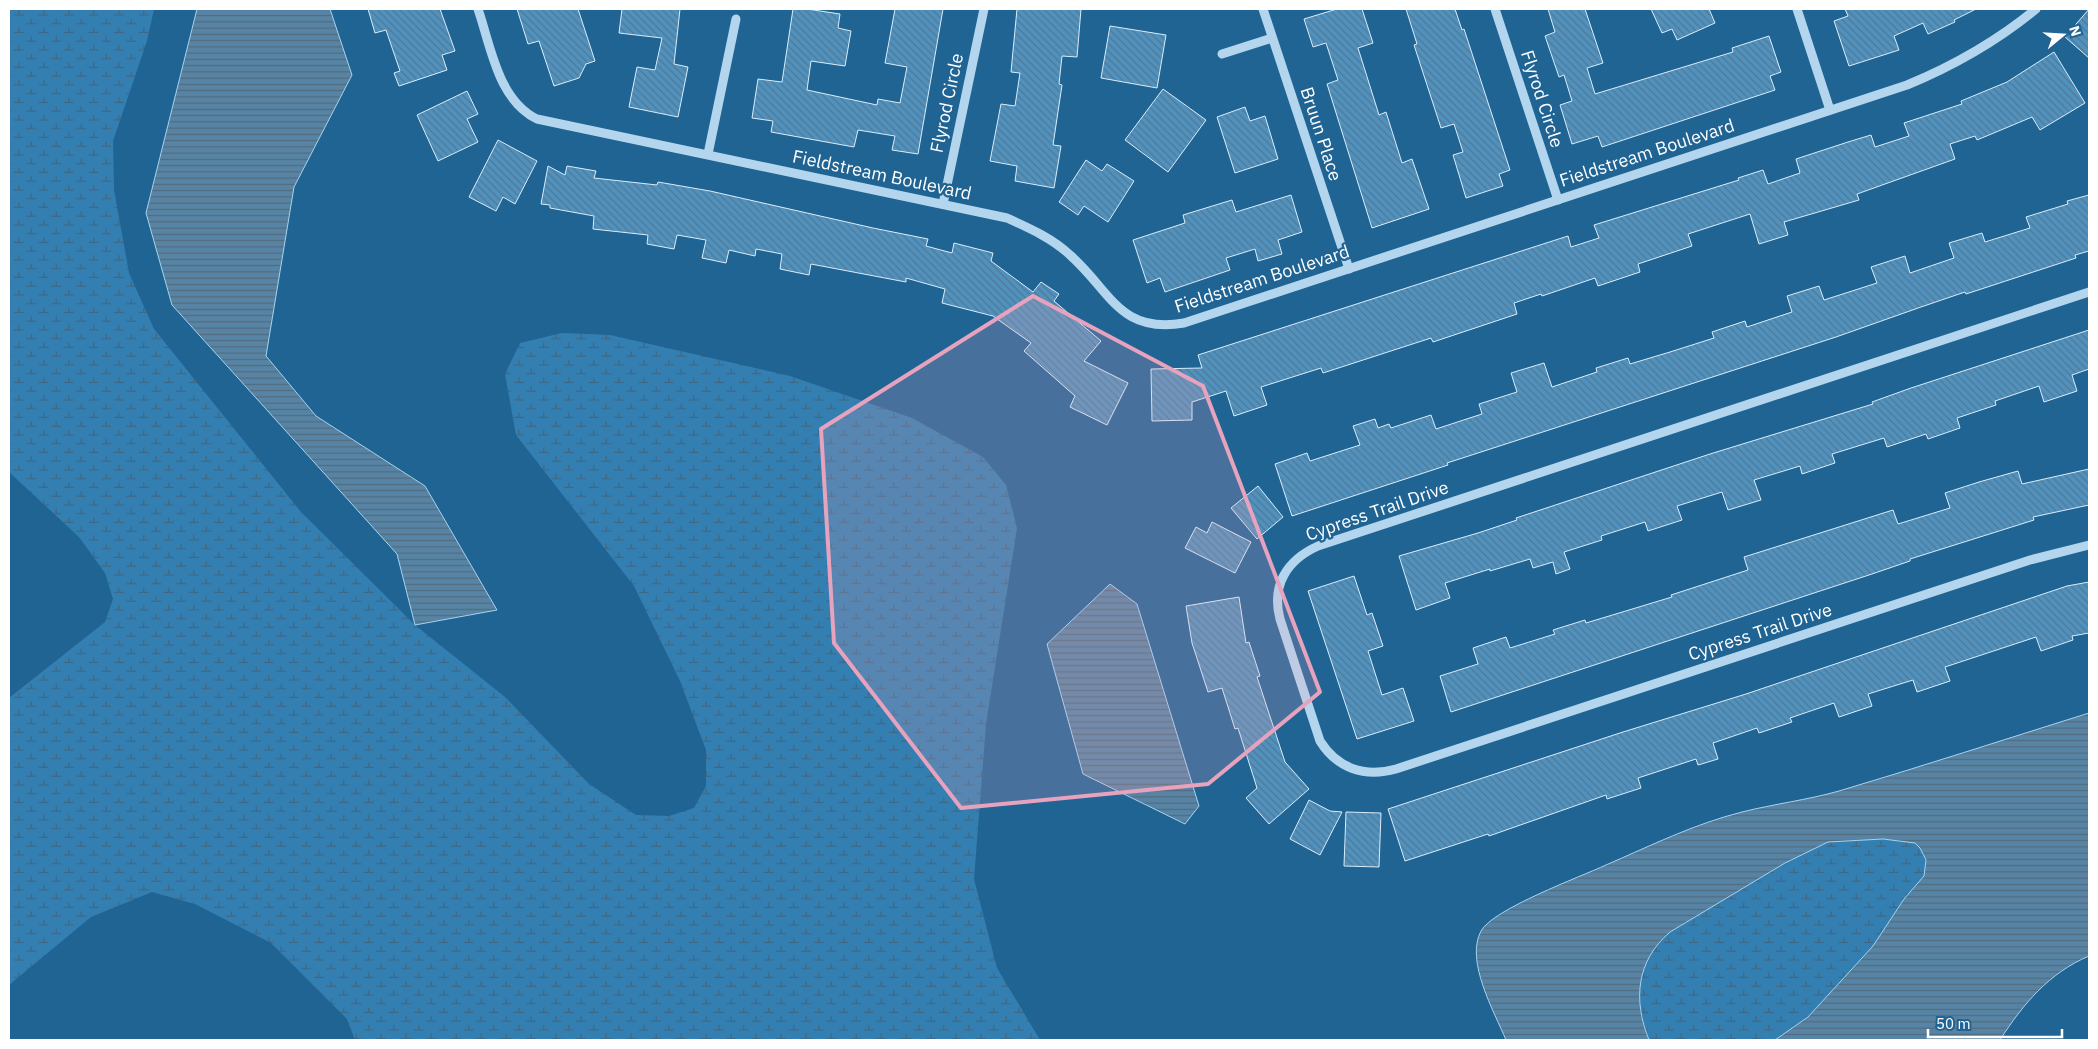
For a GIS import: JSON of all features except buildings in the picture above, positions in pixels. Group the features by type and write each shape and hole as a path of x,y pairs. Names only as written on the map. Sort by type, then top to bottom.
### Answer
{"street":[{"name":"Fieldstream Boulevard","path":"478,9 506,91 514,102 530,116 544,122 708,154 993,214 1032,229 1061,247 1077,261 1120,309 1134,319 1147,324 1168,326 1184,323 1907,85 1938,72 1998,37 2036,9"},
{"name":"Flyrod Circle","path":"943,204 984,9"},
{"name":"Bruun Place","path":"1263,9 1349,269"},
{"name":"Flyrod Circle","path":"1495,9 1558,200"},
{"path":"1797,9 1830,110"},
{"path":"708,154 736,19"},
{"path":"1222,54 1272,38"},
{"name":"Cypress Trail Drive","path":"2089,292 1318,546 1300,556 1289,567 1278,590 1277,605 1280,620 1320,740 1330,756 1348,768 1380,773 2030,560 2089,545"}],"highlighted area":[{"path":"1033,296 1203,386 1320,692 1208,784 961,808 834,643 821,429"}],"green space":[{"path":"9,9 154,9 147,41 113,141 114,190 129,273 154,329 301,512 415,625 505,697 589,784 636,815 669,816 694,808 706,786 706,750 680,681 634,586 516,435 505,374 520,343 562,333 610,335 790,376 912,418 983,457 1006,485 1017,528 986,724 974,879 997,968 1040,1040 355,1040 347,1019 271,943 195,904 152,892 91,917 9,985 9,698 105,622 113,599 105,573 79,537 9,472"},
{"path":"1883,839 1915,843 1926,860 1924,876 1904,899 1873,946 1808,1017 1775,1040 1649,1040 1641,1010 1641,982 1650,956 1658,944 1670,932 1785,863 1828,842"}],"shaded area":[{"path":"197,9 330,9 352,75 294,187 266,356 316,416 425,486 497,610 415,625 397,554 172,305 146,213"},
{"path":"1110,584 1137,604 1199,806 1185,824 1083,774 1047,644"},
{"path":"2089,713 2089,956 2061,971 2038,991 2018,1014 2000,1040 1775,1040 1808,1017 1873,946 1904,899 1924,876 1926,860 1915,843 1883,839 1828,842 1785,863 1670,932 1650,955 1644,968 1641,982 1641,1010 1649,1040 1506,1040 1483,986 1476,957 1477,943 1481,931 1489,922 1502,913 1558,885 1673,836 1724,817 1839,791"}]}
